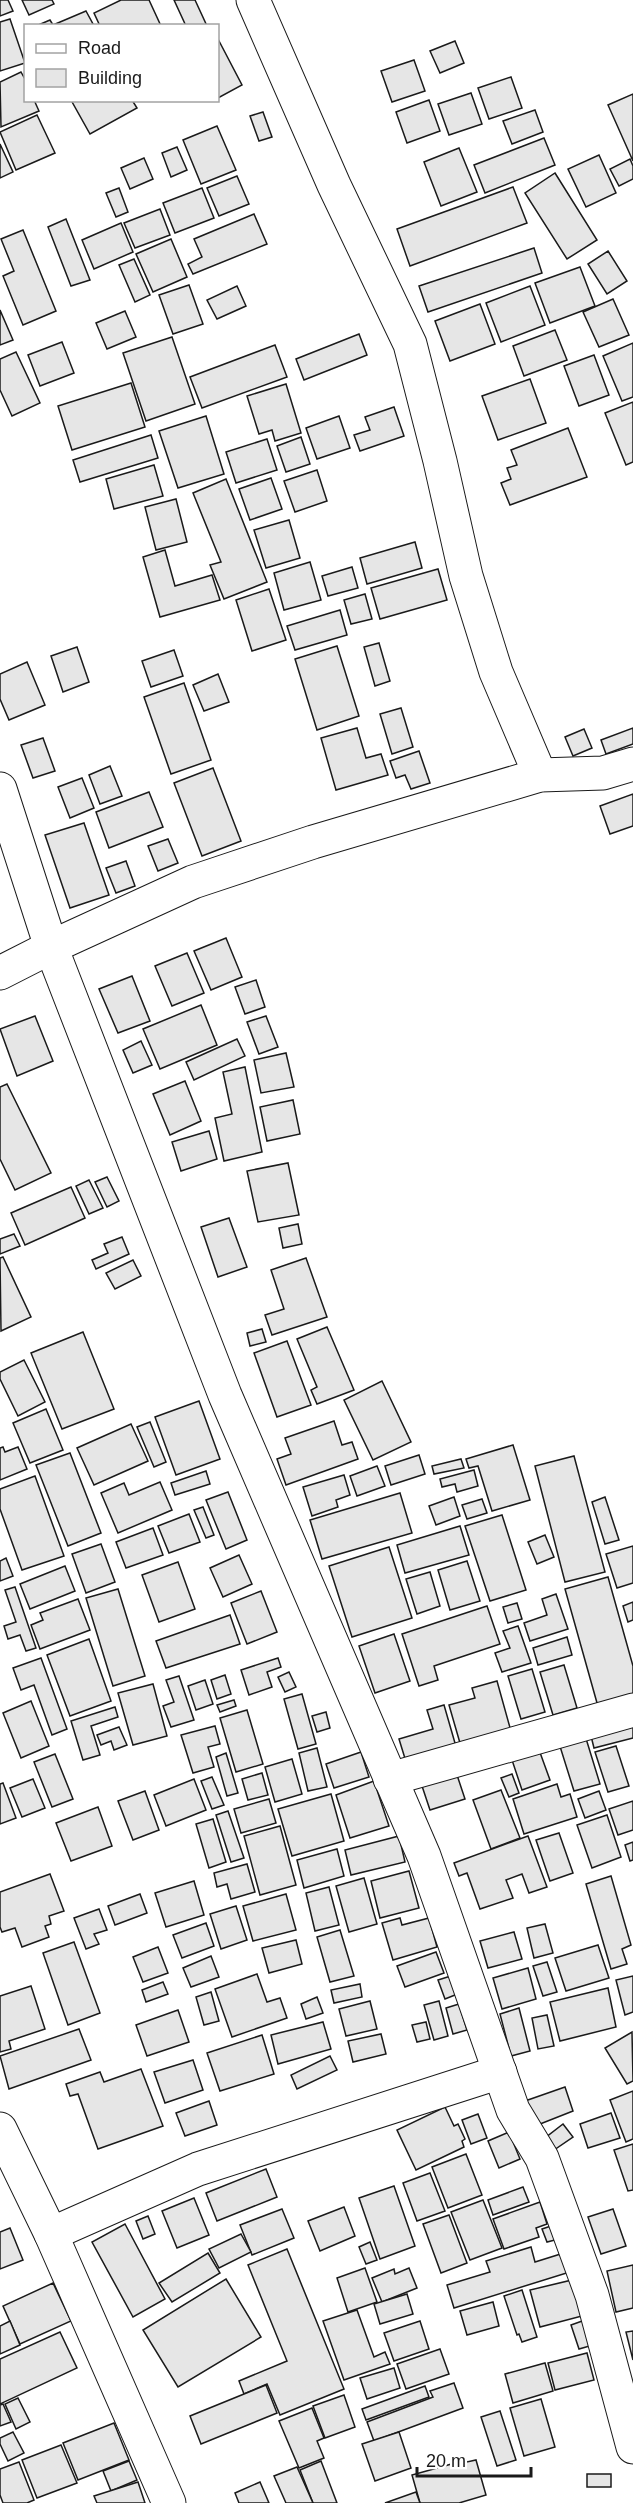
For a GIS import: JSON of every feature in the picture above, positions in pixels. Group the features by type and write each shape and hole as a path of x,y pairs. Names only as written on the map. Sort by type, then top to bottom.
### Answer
{"street":[{"path":"253,0 334,185 410,344 466,576 496,672 540,775"},
{"path":"0,973 192,882 313,842 540,775 603,773 633,764"},
{"path":"0,789 51,947 225,1395 424,1856 513,2110 542,2158 592,2295 633,2447"},
{"path":"390,1779 633,1710"},
{"path":"51,2234 198,2169 500,2072"},
{"path":"0,2129 51,2234 169,2503"}],"building":[{"path":"0,0 8,0 13,11 0,16"},
{"path":"22,0 52,0 54,4 29,15"},
{"path":"121,0 149,0 160,24 99,24 94,13"},
{"path":"174,0 195,0 206,24 185,24"},
{"path":"86,11 93,24 55,24"},
{"path":"10,19 24,63 0,71 0,22"},
{"path":"50,20 52,24 41,24"},
{"path":"219,41 242,85 219,97"},
{"path":"455,41 464,63 440,73 430,51"},
{"path":"414,60 425,91 392,102 381,71"},
{"path":"21,72 24,77 24,102 35,102 39,111 1,127 0,82"},
{"path":"511,77 522,108 489,119 478,88"},
{"path":"471,93 482,124 449,135 438,104"},
{"path":"633,94 633,161 608,105"},
{"path":"429,100 440,131 407,143 396,112"},
{"path":"72,102 133,102 137,108 90,134"},
{"path":"535,110 543,132 512,144 503,121"},
{"path":"263,112 272,137 259,141 250,116"},
{"path":"37,115 55,153 16,170 0,132"},
{"path":"217,126 236,170 201,184 183,140"},
{"path":"544,138 555,165 485,193 474,165"},
{"path":"0,144 13,172 0,178"},
{"path":"177,147 187,170 171,177 162,153"},
{"path":"459,148 477,192 441,206 424,162"},
{"path":"599,155 616,193 586,207 568,169"},
{"path":"144,158 153,179 130,189 121,168"},
{"path":"630,159 633,166 633,179 619,186 610,169"},
{"path":"555,173 597,240 567,259 525,193"},
{"path":"237,176 249,204 219,216 207,188"},
{"path":"513,187 527,223 410,266 397,229"},
{"path":"119,188 128,212 116,217 106,193"},
{"path":"202,188 214,218 175,233 163,203"},
{"path":"160,209 170,235 135,248 124,223"},
{"path":"254,214 267,244 193,274 188,264 202,257 194,239"},
{"path":"66,219 90,280 71,286 48,227"},
{"path":"121,223 133,252 94,269 82,240"},
{"path":"23,230 56,311 23,325 3,276 14,271 1,239"},
{"path":"171,239 187,277 153,292 136,254"},
{"path":"534,248 542,273 428,312 419,286"},
{"path":"608,251 627,281 607,294 588,264"},
{"path":"134,259 150,295 135,302 119,265"},
{"path":"580,267 595,306 550,323 535,283"},
{"path":"189,285 203,324 173,334 159,295"},
{"path":"237,286 246,306 217,319 207,300"},
{"path":"530,286 545,325 501,342 486,303"},
{"path":"613,299 629,335 599,347 583,312"},
{"path":"480,304 495,344 450,361 435,321"},
{"path":"0,310 13,340 0,345"},
{"path":"125,311 136,337 107,349 96,323"},
{"path":"555,330 567,360 524,376 513,346"},
{"path":"359,334 367,355 304,380 296,359"},
{"path":"172,337 195,404 146,421 123,353"},
{"path":"62,342 74,373 40,386 28,355"},
{"path":"633,343 633,397 622,401 603,356"},
{"path":"275,345 287,377 202,408 190,377"},
{"path":"16,352 40,403 12,416 0,390 0,359"},
{"path":"594,355 609,395 579,406 564,366"},
{"path":"530,379 546,423 498,440 482,396"},
{"path":"131,383 145,427 72,450 58,406"},
{"path":"286,384 301,433 275,441 272,430 259,434 247,396"},
{"path":"633,402 633,462 626,465 605,413"},
{"path":"394,407 404,436 360,451 354,435 370,430 365,417"},
{"path":"206,416 224,474 178,488 159,431"},
{"path":"339,416 350,448 317,459 306,428"},
{"path":"568,428 587,477 510,505 501,483 511,479 507,468 517,465 511,450"},
{"path":"151,435 158,458 80,482 73,460"},
{"path":"301,437 310,464 286,472 277,446"},
{"path":"267,439 277,470 236,483 226,452"},
{"path":"154,465 163,496 114,509 106,479"},
{"path":"317,470 327,501 295,512 284,481"},
{"path":"271,478 282,509 250,520 239,489"},
{"path":"226,479 267,582 224,599 210,565 221,562 193,493"},
{"path":"176,499 187,542 156,550 145,507"},
{"path":"289,520 300,558 266,568 254,530"},
{"path":"415,542 422,568 367,584 360,558"},
{"path":"165,550 175,586 212,575 220,600 160,617 143,557"},
{"path":"310,562 321,600 284,610 274,573"},
{"path":"352,567 358,588 328,596 322,576"},
{"path":"438,569 447,600 380,619 371,588"},
{"path":"269,589 286,640 252,651 236,600"},
{"path":"365,594 372,619 351,624 344,600"},
{"path":"340,610 347,635 295,650 287,626"},
{"path":"379,643 390,681 375,686 364,647"},
{"path":"337,646 359,716 317,730 295,659"},
{"path":"77,647 89,682 63,692 51,656"},
{"path":"174,650 183,676 151,687 142,661"},
{"path":"27,662 45,705 9,720 0,699 0,674"},
{"path":"218,674 229,702 204,711 193,685"},
{"path":"184,683 211,760 171,774 144,697"},
{"path":"401,708 413,747 392,754 380,714"},
{"path":"357,728 366,758 381,754 388,775 336,790 321,738"},
{"path":"633,728 633,744 606,754 601,740"},
{"path":"584,729 592,748 573,756 565,737"},
{"path":"43,738 55,771 33,778 21,745"},
{"path":"419,751 430,783 411,789 405,775 396,778 390,761"},
{"path":"110,766 122,796 100,804 89,775"},
{"path":"213,768 241,841 202,856 174,783"},
{"path":"82,778 94,808 70,818 58,787"},
{"path":"149,792 163,827 109,848 96,812"},
{"path":"633,794 633,826 610,834 600,806"},
{"path":"84,823 109,895 70,908 45,835"},
{"path":"168,839 178,863 158,871 148,846"},
{"path":"126,861 135,886 116,893 106,868"},
{"path":"226,938 242,977 211,990 194,951"},
{"path":"187,953 204,993 172,1006 155,966"},
{"path":"132,976 150,1021 118,1033 99,989"},
{"path":"256,980 265,1007 245,1014 235,987"},
{"path":"201,1005 217,1045 160,1069 143,1029"},
{"path":"35,1016 53,1061 17,1076 0,1029"},
{"path":"266,1016 278,1047 259,1054 247,1022"},
{"path":"237,1039 245,1056 194,1080 186,1062"},
{"path":"141,1041 152,1065 133,1073 123,1050"},
{"path":"286,1053 294,1087 261,1093 254,1060"},
{"path":"245,1067 262,1152 224,1161 215,1118 232,1114 223,1072"},
{"path":"185,1081 201,1121 170,1135 153,1094"},
{"path":"7,1084 51,1173 15,1190 0,1159 0,1087"},
{"path":"293,1100 300,1134 267,1141 260,1107"},
{"path":"209,1131 217,1159 181,1171 172,1142"},
{"path":"288,1163 299,1215 258,1222 247,1171"},
{"path":"107,1177 119,1201 107,1207 95,1182"},
{"path":"89,1180 103,1208 89,1214 76,1186"},
{"path":"71,1187 85,1218 25,1245 11,1213"},
{"path":"229,1218 247,1267 218,1277 201,1227"},
{"path":"298,1224 302,1244 283,1248 279,1228"},
{"path":"14,1234 20,1246 0,1254 0,1239"},
{"path":"122,1237 129,1254 96,1269 92,1260 108,1253 104,1244"},
{"path":"3,1257 31,1317 1,1331 0,1258"},
{"path":"306,1258 327,1317 272,1335 265,1315 284,1309 271,1270"},
{"path":"133,1260 141,1276 115,1289 106,1273"},
{"path":"327,1327 354,1390 317,1404 311,1390 317,1387 297,1339"},
{"path":"262,1329 266,1342 250,1346 247,1333"},
{"path":"83,1332 114,1409 62,1429 31,1353"},
{"path":"287,1341 311,1405 277,1417 254,1353"},
{"path":"24,1360 45,1402 18,1416 0,1379 0,1372"},
{"path":"382,1381 411,1442 373,1460 344,1400"},
{"path":"199,1401 220,1459 176,1475 155,1417"},
{"path":"46,1409 63,1450 30,1463 13,1423"},
{"path":"334,1421 342,1445 352,1442 358,1459 286,1485 277,1459 291,1454 285,1438"},
{"path":"150,1422 166,1462 154,1467 137,1427"},
{"path":"131,1424 148,1461 94,1485 77,1448"},
{"path":"513,1445 530,1500 492,1511 478,1466 469,1468 466,1459"},
{"path":"3,1447 5,1452 18,1447 27,1469 0,1480 0,1448"},
{"path":"70,1453 101,1533 68,1546 36,1465"},
{"path":"419,1455 425,1474 391,1485 385,1466"},
{"path":"574,1456 605,1572 565,1582 535,1466"},
{"path":"461,1459 464,1468 434,1474 432,1466"},
{"path":"377,1466 385,1486 357,1496 350,1476"},
{"path":"474,1470 478,1486 457,1492 455,1484 442,1487 440,1479"},
{"path":"206,1471 210,1484 175,1495 171,1483"},
{"path":"344,1475 350,1495 336,1500 338,1507 312,1516 303,1487"},
{"path":"35,1476 64,1556 22,1570 0,1509 0,1489"},
{"path":"160,1482 172,1510 118,1533 101,1493 124,1483 129,1495"},
{"path":"228,1492 247,1540 226,1549 206,1500"},
{"path":"400,1493 412,1533 322,1559 310,1520"},
{"path":"454,1497 460,1516 436,1525 429,1506"},
{"path":"605,1497 619,1540 605,1544 592,1502"},
{"path":"482,1499 487,1513 467,1519 462,1505"},
{"path":"203,1507 214,1535 206,1538 194,1510"},
{"path":"189,1514 200,1542 169,1553 158,1526"},
{"path":"502,1515 526,1590 490,1601 465,1526"},
{"path":"460,1526 469,1555 405,1573 397,1545"},
{"path":"153,1528 163,1555 126,1568 116,1542"},
{"path":"545,1535 554,1557 537,1564 528,1542"},
{"path":"101,1544 115,1582 86,1593 72,1554"},
{"path":"633,1546 633,1583 617,1588 606,1554"},
{"path":"389,1547 412,1618 352,1637 329,1566"},
{"path":"239,1555 252,1584 223,1597 210,1568"},
{"path":"6,1558 13,1576 0,1581 0,1561"},
{"path":"467,1561 480,1601 450,1610 438,1570"},
{"path":"178,1562 195,1609 159,1622 142,1575"},
{"path":"65,1566 75,1591 30,1609 20,1584"},
{"path":"430,1572 440,1606 417,1614 406,1579"},
{"path":"608,1577 633,1666 633,1701 599,1710 565,1589"},
{"path":"15,1587 36,1648 26,1651 20,1635 8,1639 4,1626 16,1622 5,1590"},
{"path":"118,1589 145,1676 113,1686 86,1598"},
{"path":"261,1591 277,1632 247,1644 231,1603"},
{"path":"556,1594 568,1629 530,1641 524,1623 547,1615 542,1599"},
{"path":"78,1599 90,1630 40,1649 31,1625 43,1620 40,1613"},
{"path":"633,1602 633,1620 628,1622 623,1606"},
{"path":"517,1603 522,1619 508,1623 503,1607"},
{"path":"487,1606 500,1644 434,1666 438,1680 419,1686 402,1634"},
{"path":"230,1615 240,1644 166,1668 156,1641"},
{"path":"518,1626 531,1663 502,1672 495,1653 510,1648 503,1631"},
{"path":"394,1634 410,1681 375,1693 359,1646"},
{"path":"567,1637 572,1655 538,1665 533,1648"},
{"path":"89,1639 111,1701 70,1716 47,1655"},
{"path":"41,1658 67,1729 52,1735 34,1685 21,1690 13,1668"},
{"path":"278,1658 281,1667 267,1672 272,1687 249,1695 241,1670"},
{"path":"564,1665 577,1708 553,1715 540,1672"},
{"path":"532,1669 545,1712 521,1719 508,1676"},
{"path":"289,1672 296,1687 285,1692 278,1677"},
{"path":"225,1675 231,1694 217,1699 211,1680"},
{"path":"179,1676 194,1720 171,1727 163,1706 174,1702 166,1680"},
{"path":"205,1680 213,1704 196,1710 188,1686"},
{"path":"497,1681 512,1735 462,1750 449,1705 475,1698 472,1688"},
{"path":"153,1684 167,1736 133,1745 118,1693"},
{"path":"302,1694 316,1744 298,1749 284,1699"},
{"path":"234,1700 236,1706 220,1712 217,1705"},
{"path":"31,1701 49,1746 21,1758 3,1713"},
{"path":"444,1705 457,1750 407,1765 399,1739 433,1729 427,1710"},
{"path":"115,1707 118,1717 91,1726 100,1755 83,1760 71,1721"},
{"path":"247,1710 263,1764 236,1772 220,1718"},
{"path":"326,1712 330,1728 317,1732 312,1716"},
{"path":"633,1719 633,1738 594,1748 590,1732"},
{"path":"215,1726 220,1744 208,1747 214,1767 193,1773 181,1735"},
{"path":"119,1727 127,1745 114,1750 111,1741 101,1745 97,1735"},
{"path":"584,1732 600,1784 574,1791 558,1740"},
{"path":"616,1746 629,1786 608,1792 595,1752"},
{"path":"538,1747 550,1780 522,1790 511,1757"},
{"path":"317,1748 327,1787 308,1791 299,1753"},
{"path":"361,1752 369,1777 334,1788 326,1764"},
{"path":"226,1753 238,1793 227,1796 216,1757"},
{"path":"55,1754 73,1799 52,1807 34,1762"},
{"path":"292,1759 302,1794 275,1802 265,1767"},
{"path":"456,1772 465,1799 430,1810 421,1783"},
{"path":"262,1773 268,1795 248,1800 242,1779"},
{"path":"512,1774 519,1793 509,1797 501,1778"},
{"path":"212,1777 224,1805 212,1809 201,1781"},
{"path":"33,1779 45,1808 22,1817 10,1788"},
{"path":"194,1779 206,1810 166,1826 154,1795"},
{"path":"374,1781 389,1826 350,1838 336,1795"},
{"path":"3,1783 16,1818 0,1824 0,1784"},
{"path":"557,1784 561,1797 570,1794 577,1817 524,1834 513,1799"},
{"path":"501,1790 520,1838 491,1849 473,1800"},
{"path":"145,1791 159,1830 133,1840 118,1801"},
{"path":"599,1791 606,1810 585,1818 578,1799"},
{"path":"331,1794 344,1841 292,1856 278,1809"},
{"path":"269,1799 276,1823 241,1833 234,1809"},
{"path":"633,1801 633,1830 618,1835 609,1809"},
{"path":"98,1807 112,1846 71,1861 56,1823"},
{"path":"228,1811 244,1858 231,1862 216,1815"},
{"path":"607,1815 621,1857 592,1868 577,1825"},
{"path":"213,1819 226,1862 209,1868 196,1824"},
{"path":"280,1826 296,1885 260,1895 244,1836"},
{"path":"559,1833 573,1873 550,1881 536,1840"},
{"path":"399,1836 405,1862 351,1875 345,1850"},
{"path":"528,1836 547,1887 529,1893 522,1874 506,1880 513,1898 480,1909 467,1873 459,1876 454,1863"},
{"path":"633,1842 633,1860 630,1861 625,1845"},
{"path":"337,1849 344,1876 304,1888 297,1860"},
{"path":"247,1864 255,1892 231,1899 227,1884 217,1887 214,1873"},
{"path":"409,1871 419,1908 380,1918 371,1881"},
{"path":"50,1874 64,1911 49,1916 51,1924 45,1926 49,1937 22,1947 15,1928 2,1932 0,1927 0,1892"},
{"path":"611,1876 631,1945 622,1949 627,1964 611,1969 586,1884"},
{"path":"364,1878 377,1924 349,1932 336,1886"},
{"path":"194,1881 204,1915 166,1927 155,1893"},
{"path":"329,1887 339,1925 315,1931 306,1893"},
{"path":"140,1894 147,1913 115,1925 108,1906"},
{"path":"286,1894 296,1930 253,1941 243,1906"},
{"path":"236,1906 247,1940 221,1949 210,1914"},
{"path":"99,1909 107,1930 94,1934 99,1944 86,1949 74,1918"},
{"path":"400,1918 402,1925 429,1918 437,1947 393,1960 382,1923"},
{"path":"206,1923 214,1946 182,1958 173,1935"},
{"path":"545,1924 553,1953 534,1958 527,1928"},
{"path":"340,1930 354,1976 330,1982 317,1937"},
{"path":"514,1932 522,1959 488,1968 480,1941"},
{"path":"296,1940 302,1964 269,1973 262,1948"},
{"path":"74,1942 100,2013 68,2025 43,1953"},
{"path":"598,1945 609,1978 566,1991 555,1958"},
{"path":"158,1947 168,1973 143,1982 133,1957"},
{"path":"436,1952 444,1973 405,1987 397,1966"},
{"path":"211,1956 219,1977 191,1987 183,1968"},
{"path":"547,1962 557,1992 543,1996 533,1966"},
{"path":"528,1968 536,1999 502,2009 493,1978"},
{"path":"257,1974 267,2002 280,1998 287,2018 232,2037 215,1989"},
{"path":"454,1975 460,1993 445,1999 438,1980"},
{"path":"633,1976 633,2012 625,2015 616,1980"},
{"path":"163,1982 168,1994 146,2002 142,1990"},
{"path":"360,1984 362,1997 334,2003 331,1990"},
{"path":"31,1986 45,2029 9,2041 11,2049 0,2052 0,1996"},
{"path":"608,1988 616,2027 560,2041 550,2002"},
{"path":"211,1992 219,2021 204,2025 196,1997"},
{"path":"317,1997 323,2013 306,2019 301,2004"},
{"path":"370,2001 377,2029 346,2036 339,2009"},
{"path":"439,2001 448,2036 434,2040 424,2005"},
{"path":"459,2004 467,2030 453,2034 446,2008"},
{"path":"519,2008 530,2051 511,2056 500,2014"},
{"path":"178,2010 189,2042 147,2056 136,2025"},
{"path":"547,2015 554,2046 538,2049 532,2018"},
{"path":"323,2022 331,2049 278,2064 271,2035"},
{"path":"426,2022 430,2039 417,2042 412,2025"},
{"path":"79,2029 91,2060 9,2089 0,2056"},
{"path":"632,2032 633,2081 627,2084 605,2048"},
{"path":"381,2034 386,2054 353,2062 348,2041"},
{"path":"262,2035 274,2074 220,2091 207,2053"},
{"path":"330,2056 337,2070 297,2089 291,2075"},
{"path":"193,2060 203,2090 165,2103 154,2072"},
{"path":"141,2069 163,2126 98,2149 78,2094 70,2096 66,2084 100,2072 104,2082"},
{"path":"565,2087 573,2111 535,2126 525,2101"},
{"path":"633,2091 633,2139 626,2142 610,2100"},
{"path":"209,2101 217,2125 185,2136 176,2113"},
{"path":"445,2107 454,2126 458,2124 465,2139 462,2141 464,2147 416,2170 397,2130"},
{"path":"611,2113 620,2138 588,2148 580,2124"},
{"path":"478,2114 487,2138 471,2144 462,2120"},
{"path":"563,2124 573,2137 554,2150 545,2138"},
{"path":"509,2132 520,2159 499,2168 488,2141"},
{"path":"633,2144 633,2190 628,2191 614,2150"},
{"path":"466,2154 482,2195 448,2208 432,2167"},
{"path":"266,2169 277,2197 217,2221 206,2193"},
{"path":"430,2173 445,2211 417,2221 403,2183"},
{"path":"394,2186 415,2246 380,2259 359,2198"},
{"path":"523,2187 529,2202 493,2215 488,2200"},
{"path":"194,2198 209,2235 177,2248 162,2211"},
{"path":"483,2200 502,2248 470,2260 451,2212"},
{"path":"540,2202 547,2224 536,2228 539,2237 504,2249 493,2219"},
{"path":"344,2207 355,2236 320,2251 308,2221"},
{"path":"282,2209 294,2238 252,2255 240,2225"},
{"path":"613,2209 626,2246 601,2254 588,2217"},
{"path":"449,2215 467,2263 441,2273 423,2224"},
{"path":"148,2216 155,2234 143,2239 136,2221"},
{"path":"125,2224 165,2299 133,2317 92,2242"},
{"path":"551,2226 555,2240 547,2242 542,2229"},
{"path":"10,2228 23,2260 0,2269 0,2232"},
{"path":"241,2234 251,2252 219,2268 209,2249"},
{"path":"370,2242 377,2260 366,2264 359,2247"},
{"path":"531,2247 535,2262 567,2252 573,2271 454,2308 447,2285 490,2272 486,2261"},
{"path":"287,2249 344,2389 280,2415 267,2384 244,2394 239,2381 287,2361 248,2265"},
{"path":"208,2253 220,2273 172,2302 159,2283"},
{"path":"633,2265 633,2308 616,2312 607,2271"},
{"path":"365,2268 377,2302 348,2312 337,2278"},
{"path":"409,2268 417,2288 382,2302 372,2278 394,2269 395,2274"},
{"path":"226,2279 261,2337 178,2387 143,2330"},
{"path":"572,2280 582,2316 540,2327 530,2290"},
{"path":"53,2283 71,2321 20,2344 3,2306"},
{"path":"522,2290 537,2337 522,2342 519,2334 517,2335 504,2296"},
{"path":"407,2294 413,2314 380,2324 374,2304"},
{"path":"493,2302 499,2326 467,2335 460,2311"},
{"path":"357,2310 374,2357 385,2352 390,2364 344,2380 323,2321"},
{"path":"585,2320 593,2345 579,2349 571,2325"},
{"path":"10,2321 20,2345 0,2354 0,2326"},
{"path":"420,2321 429,2349 394,2361 384,2333"},
{"path":"633,2331 633,2360 626,2332"},
{"path":"60,2332 77,2368 0,2404 0,2359"},
{"path":"440,2349 449,2374 406,2389 397,2364"},
{"path":"587,2353 594,2380 555,2390 548,2363"},
{"path":"545,2363 553,2391 513,2403 505,2374"},
{"path":"394,2368 400,2388 367,2399 360,2378"},
{"path":"454,2383 463,2408 374,2441 367,2422 433,2397 430,2391"},
{"path":"266,2385 277,2413 201,2444 190,2416"},
{"path":"425,2386 429,2397 366,2420 362,2409"},
{"path":"344,2395 355,2427 325,2438 313,2406"},
{"path":"18,2398 30,2422 16,2429 5,2404"},
{"path":"541,2399 555,2447 524,2456 510,2408"},
{"path":"3,2404 11,2422 0,2426 0,2405"},
{"path":"312,2408 324,2438 317,2441 324,2458 299,2468 279,2421"},
{"path":"500,2411 516,2460 497,2466 481,2417"},
{"path":"114,2423 129,2460 78,2480 63,2443"},
{"path":"13,2432 24,2453 8,2461 0,2444 0,2438"},
{"path":"399,2432 411,2468 375,2481 362,2444"},
{"path":"61,2445 77,2483 37,2498 22,2460"},
{"path":"466,2460 467,2462 476,2460 486,2495 459,2503 420,2503 412,2475"},
{"path":"129,2461 137,2480 111,2491 103,2471"},
{"path":"321,2461 337,2503 313,2503 300,2470"},
{"path":"19,2462 34,2500 27,2503 3,2503 0,2495 0,2469"},
{"path":"297,2467 313,2503 286,2503 274,2476"},
{"path":"587,2474 611,2474 611,2487 587,2487"},
{"path":"138,2482 145,2503 97,2503 94,2496"},
{"path":"260,2482 269,2503 239,2503 235,2493"},
{"path":"416,2492 420,2503 385,2503"}]}
